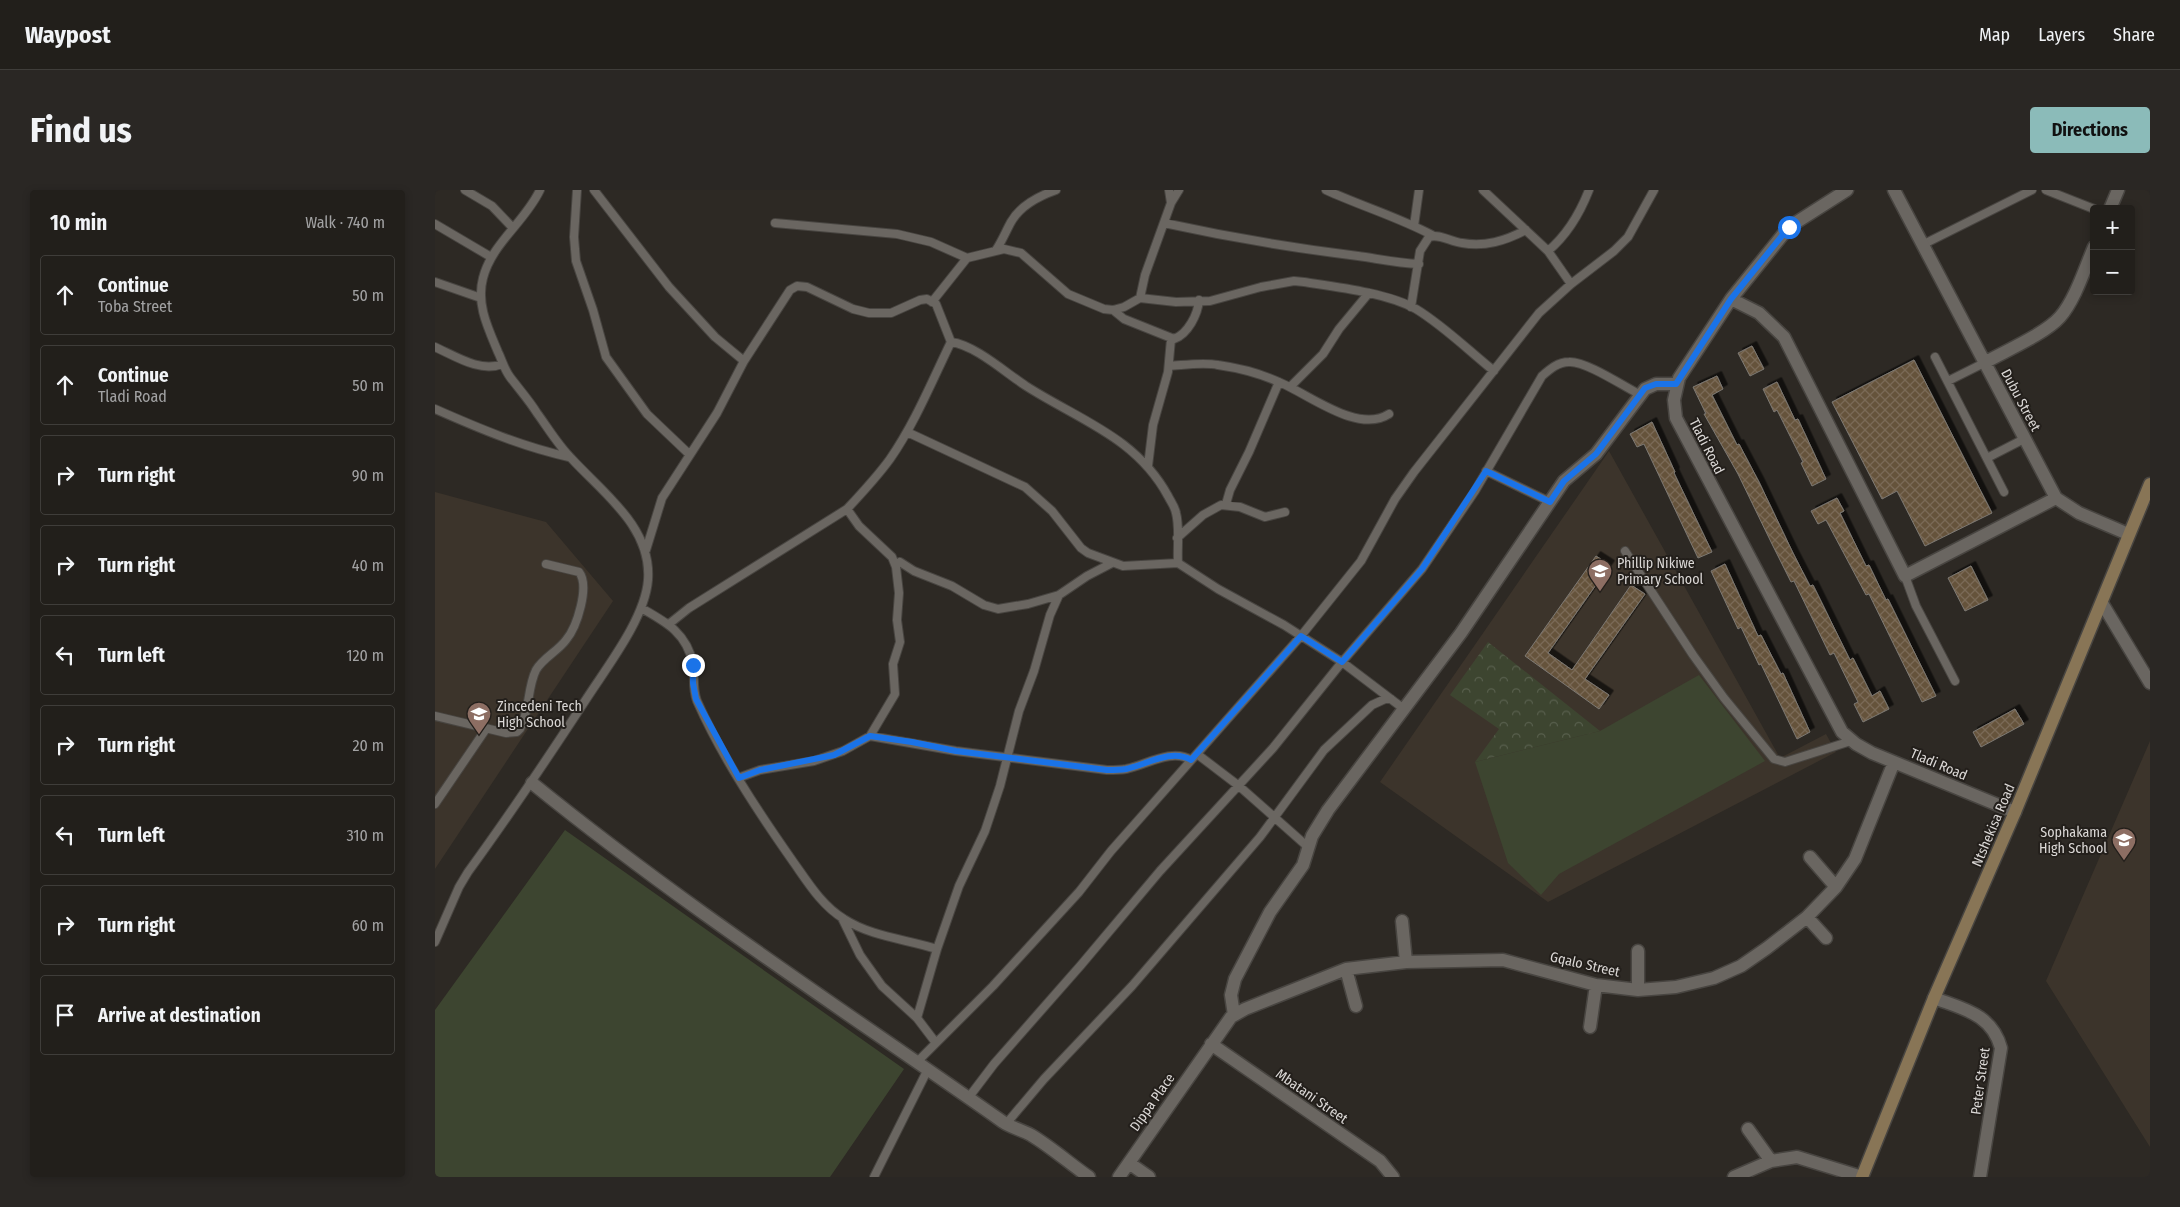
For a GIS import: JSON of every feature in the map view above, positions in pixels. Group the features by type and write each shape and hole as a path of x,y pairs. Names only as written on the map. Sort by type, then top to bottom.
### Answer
{"street":[{"path":"1234,1015 1231,995 1235,979 1270,912 1303,865 1312,836 1328,810 1461,633 1564,481 1596,454 1645,388 1656,384 1676,384 1731,299 1789,227 1847,190"},
{"name":"Dubu Street","path":"1894,190 2056,498 2079,513 2128,534"},
{"path":"2112,205 2118,190"},
{"path":"1984,362 2047,328 2061,316 2073,296 2093,250"},
{"path":"1731,299 1759,313 1775,326 1783,337 1905,576 2056,498"},
{"name":"Tladi Road","path":"1676,384 1674,400 1679,424 1842,732 1851,741 1871,753 2015,812"},
{"name":"Ntshekisa Road","path":"1862,1177 1933,998 2015,812 2150,484"},
{"path":"2102,603 2150,681"},
{"name":"Gqalo Street","path":"1211,1044 1234,1015 1346,968 1405,962 1503,960 1596,985 1638,990 1690,985 1728,973 1767,948 1807,917 1836,887 1855,859 1895,762"},
{"path":"532,783 615,849 820,996 923,1065 1006,1124 1029,1134 1089,1177"},
{"path":"1810,858 1836,887"},
{"path":"1807,917 1826,938"},
{"path":"1402,921 1405,962"},
{"path":"1638,951 1638,990"},
{"path":"1346,968 1356,1006"},
{"path":"1590,1027 1596,985"},
{"name":"Peter Street","path":"1933,998 1985,1019 1996,1033 2001,1048 1980,1177"},
{"name":"Dippa Place","path":"1119,1177 1211,1044"},
{"name":"Mbatani Street","path":"1211,1044 1380,1161 1393,1177"},
{"path":"1748,1129 1771,1161"},
{"path":"1734,1177 1771,1161 1791,1157 1805,1158 1862,1177"},
{"path":"1129,1162 1149,1177"}],"lane":[{"path":"465,190 492,206 513,227"},
{"path":"540,190 535,201 491,257 483,276 481,298 489,332 509,376 569,457 619,506 646,550"},
{"path":"577,190 574,237 576,261 593,310 606,357 647,414 689,454"},
{"path":"594,190 664,281 715,337 744,361"},
{"path":"996,250 1011,221 1019,211 1037,198 1056,190"},
{"path":"1169,190 1171,203"},
{"path":"1140,298 1145,275 1171,203 1179,190"},
{"path":"1326,190 1432,235 1460,243 1481,244 1511,238 1526,230"},
{"path":"1414,226 1419,190"},
{"path":"1483,190 1548,251 1571,284"},
{"path":"1548,251 1558,243 1569,228 1583,205 1589,190"},
{"path":"875,1177 923,1065 936,1043 993,986 1079,892 1111,850 1301,636 1361,560 1395,499 1414,472 1539,314 1571,284 1614,251 1628,237 1654,190"},
{"path":"1922,245 2033,190"},
{"path":"2046,190 2090,207"},
{"path":"775,223 897,234 931,242 967,258"},
{"path":"435,224 491,257"},
{"path":"1164,224 1307,250 1360,256 1397,264 1419,264"},
{"path":"1411,307 1423,243 1432,235"},
{"path":"932,302 967,258 996,250 1010,249 1021,254 1067,294 1095,307 1113,310 1124,319 1171,338 1179,337 1191,322 1196,315 1199,300"},
{"path":"1113,310 1140,298 1176,302 1216,300 1261,287 1294,281 1368,294 1411,307 1440,326 1494,372"},
{"path":"435,282 481,298"},
{"path":"435,942 459,887 468,872 532,783 614,656 641,608 648,579 646,550 662,498 717,413 744,361 768,327 787,292 797,286 807,287 853,310 869,314 891,313 920,300 927,299 936,304 951,342 907,432 891,458 868,488 847,509 689,608 669,624"},
{"path":"1290,387 1323,354 1339,329 1368,294"},
{"path":"1148,466 1153,425 1169,366 1171,338"},
{"path":"951,342 961,344 972,350 1028,387 1113,435 1148,466 1161,483 1177,514 1178,562"},
{"path":"435,347 480,366 492,367 502,364"},
{"path":"1935,357 2004,492"},
{"path":"969,1097 993,1064 1081,965 1160,871 1273,748 1342,662 1422,569 1486,471 1538,380 1555,365 1568,362 1578,363 1611,378 1639,394"},
{"path":"1948,381 1984,362"},
{"path":"1169,366 1219,365 1279,382 1319,404 1363,420 1376,419 1389,414"},
{"path":"1226,504 1230,490 1249,452 1279,382"},
{"path":"435,409 516,441 547,452 569,457"},
{"path":"907,432 1025,487 1052,511 1083,550 1112,563 1129,566 1178,562 1218,589 1301,636 1342,662 1404,709"},
{"path":"1987,458 2025,439"},
{"path":"1486,471 1550,502"},
{"path":"1177,538 1210,510 1226,504 1240,507 1265,517 1285,512"},
{"path":"739,778 760,770 834,755 870,736 895,694 893,664 900,642 897,620 898,575 892,557 859,526 847,509"},
{"path":"1625,551 1693,655 1749,732 1774,759 1785,762 1851,741"},
{"path":"900,562 914,571 953,586 984,605 994,608 1028,604 1059,594 1112,563"},
{"path":"435,716 486,729 507,733 517,732 536,669 567,640 575,626 583,592 584,582 581,575 575,570 546,564"},
{"path":"1905,576 1916,606 1955,681"},
{"path":"917,1018 937,949 959,886 985,832 1001,786 1019,711 1035,671 1050,615 1059,594"},
{"path":"641,608 669,624 677,632 690,654 693,665 693,683 696,699 739,778 771,830 810,886 825,904 855,926 881,935 913,941 937,949"},
{"path":"1006,1124 1044,1078 1132,986 1275,819 1324,750 1372,705 1385,699 1391,699"},
{"path":"435,804 486,729"},
{"path":"870,736 956,751 1107,770 1124,770 1169,756 1181,756 1191,760"},
{"path":"1197,754 1239,786 1308,847"},
{"path":"842,918 860,955 882,986 917,1018 936,1043"}],"shaded area":[{"name":"Phillip Nikiwe Primary School","path":"1609,451 1780,758 1826,734 1836,752 1548,902 1380,782"},
{"name":"Zincedeni Tech High School","path":"435,492 546,522 613,601 435,869"},
{"name":"Sophakama High School","path":"2150,741 2150,1147 2046,981"}],"green space":[{"path":"1488,642 1600,731 1475,762 1499,729 1450,695"},
{"path":"1699,675 1765,761 1559,874 1541,895 1508,863 1475,762 1600,731"},
{"path":"565,830 904,1069 830,1177 435,1177 435,1010"}],"building":[{"path":"1752,346 1764,369 1750,376 1738,353"},
{"path":"1914,360 1992,513 1925,546 1897,491 1882,499 1832,402"},
{"path":"1717,376 1723,389 1712,395 1737,445 1739,444 1759,482 1793,553 1810,586 1813,585 1850,660 1853,658 1872,696 1880,691 1889,709 1863,722 1854,704 1858,702 1834,653 1830,655 1794,581 1791,582 1738,474 1704,414 1706,414 1693,387"},
{"path":"1777,382 1795,420 1798,419 1826,479 1812,486 1801,463 1803,462 1777,410 1774,412 1763,389"},
{"path":"1652,422 1712,552 1698,558 1644,444 1637,447 1630,434"},
{"path":"1837,498 1844,511 1840,513 1866,566 1869,565 1886,600 1888,599 1936,696 1922,702 1869,594 1866,595 1826,520 1818,524 1811,511"},
{"path":"1596,556 1610,565 1548,653 1572,670 1631,585 1645,594 1585,679 1609,695 1599,709 1525,656"},
{"path":"1725,564 1758,636 1761,635 1781,674 1783,673 1810,732 1797,739 1761,664 1759,665 1741,627 1738,629 1711,571"},
{"path":"1971,566 1988,600 1965,611 1948,578"},
{"path":"2015,709 2024,724 1981,747 1973,732"}],"place":[{"name":"Phillip Nikiwe Primary School","path":"1600,592"},
{"name":"Zincedeni Tech High School","path":"479,735"},
{"name":"Sophakama High School","path":"2124,861"}],"route":[{"path":"693,665 693,688 696,699 739,778 760,770 834,755 870,736 912,742 936,748 1023,758 1086,769 1124,770 1169,756 1187,757 1191,760 1301,636 1342,662 1422,569 1454,524 1486,471 1550,502 1564,481 1596,454 1645,388 1656,384 1676,384 1731,299 1789,227"}]}
